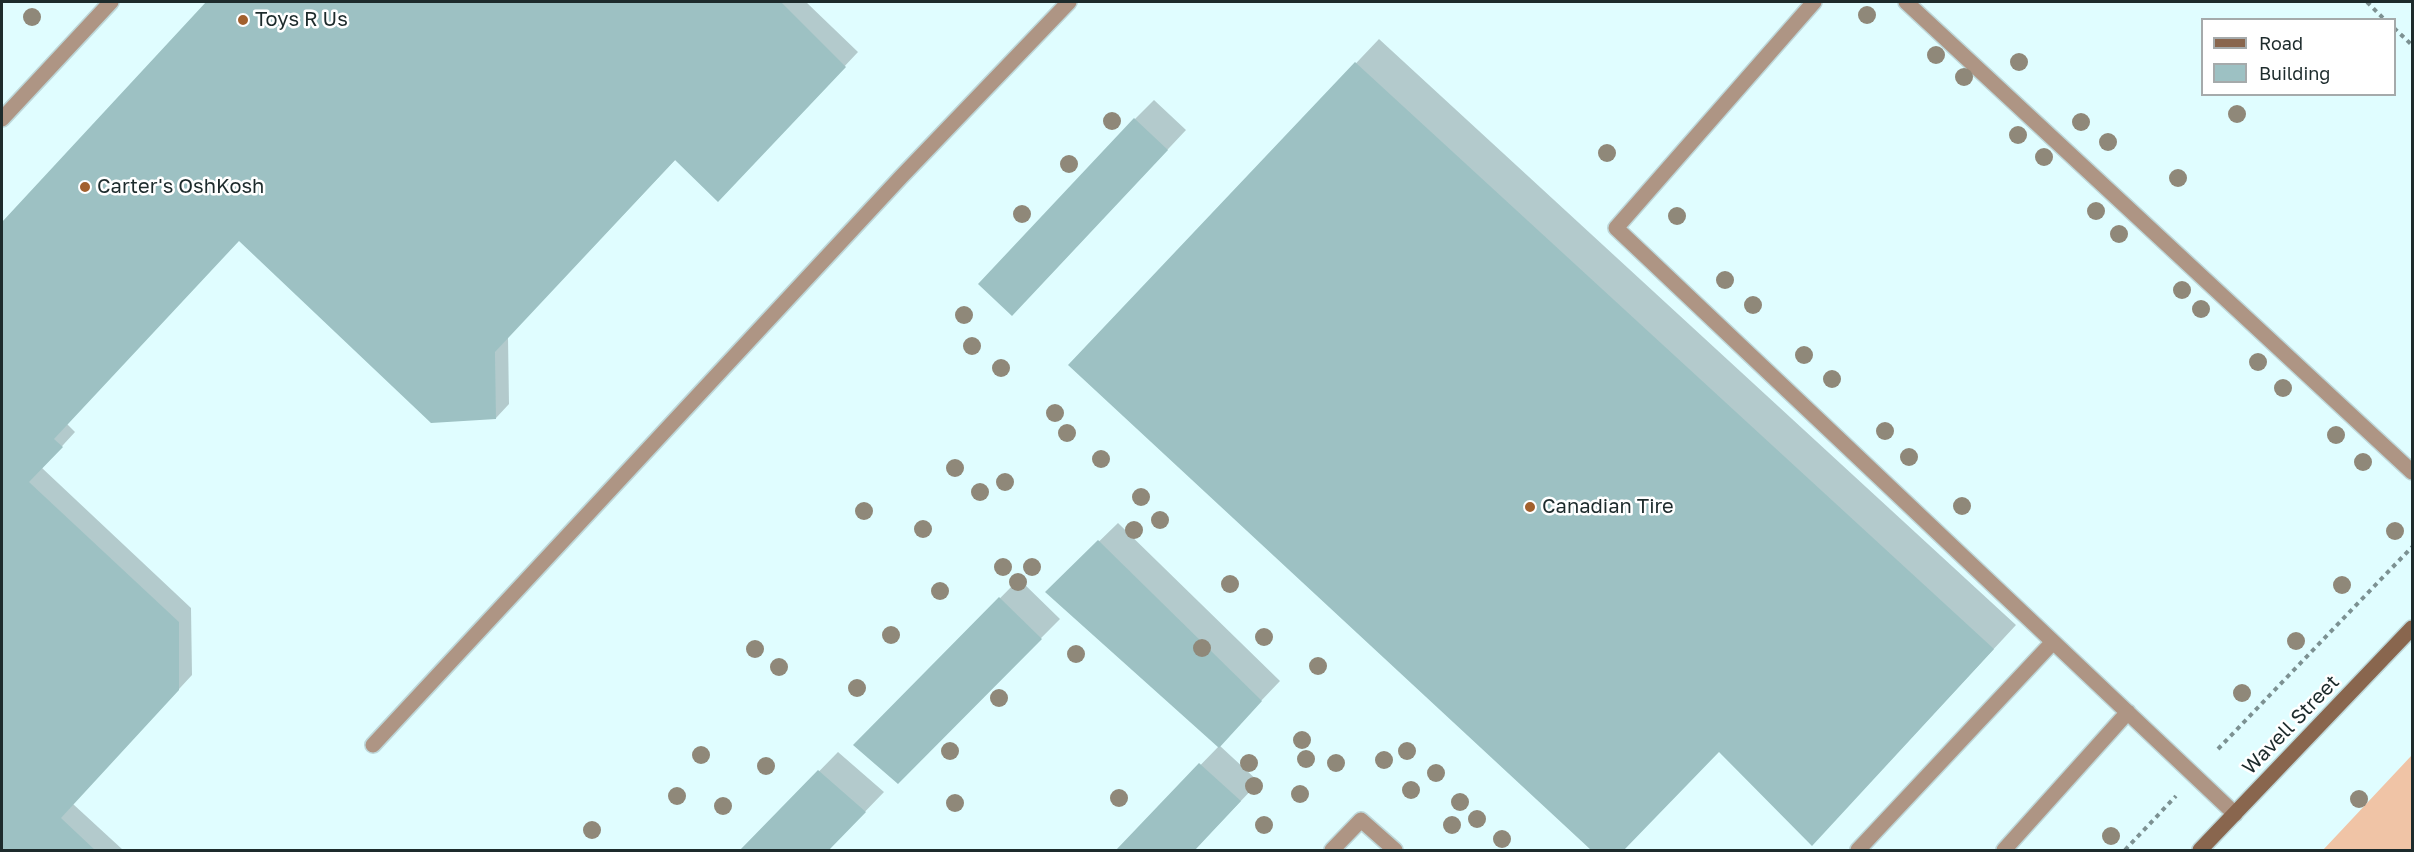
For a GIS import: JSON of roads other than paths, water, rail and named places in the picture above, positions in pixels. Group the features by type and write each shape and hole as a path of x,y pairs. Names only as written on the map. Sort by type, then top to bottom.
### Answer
{"street":[{"name":"Wavell Street","path":"2200,850 2412,628"}],"lane":[{"path":"2,119 111,2"},
{"path":"373,745 901,177 1069,2"},
{"path":"1814,2 1616,228 2235,814"},
{"path":"1906,2 2412,472"},
{"path":"1858,850 2053,642"},
{"path":"2004,850 2128,712"},
{"path":"1332,850 1361,820 1395,850"}],"place":[{"name":"Toys R Us","path":"243,20"},
{"name":"Carter's OshKosh","path":"85,187"},
{"name":"Canadian Tire","path":"1530,507"}]}
